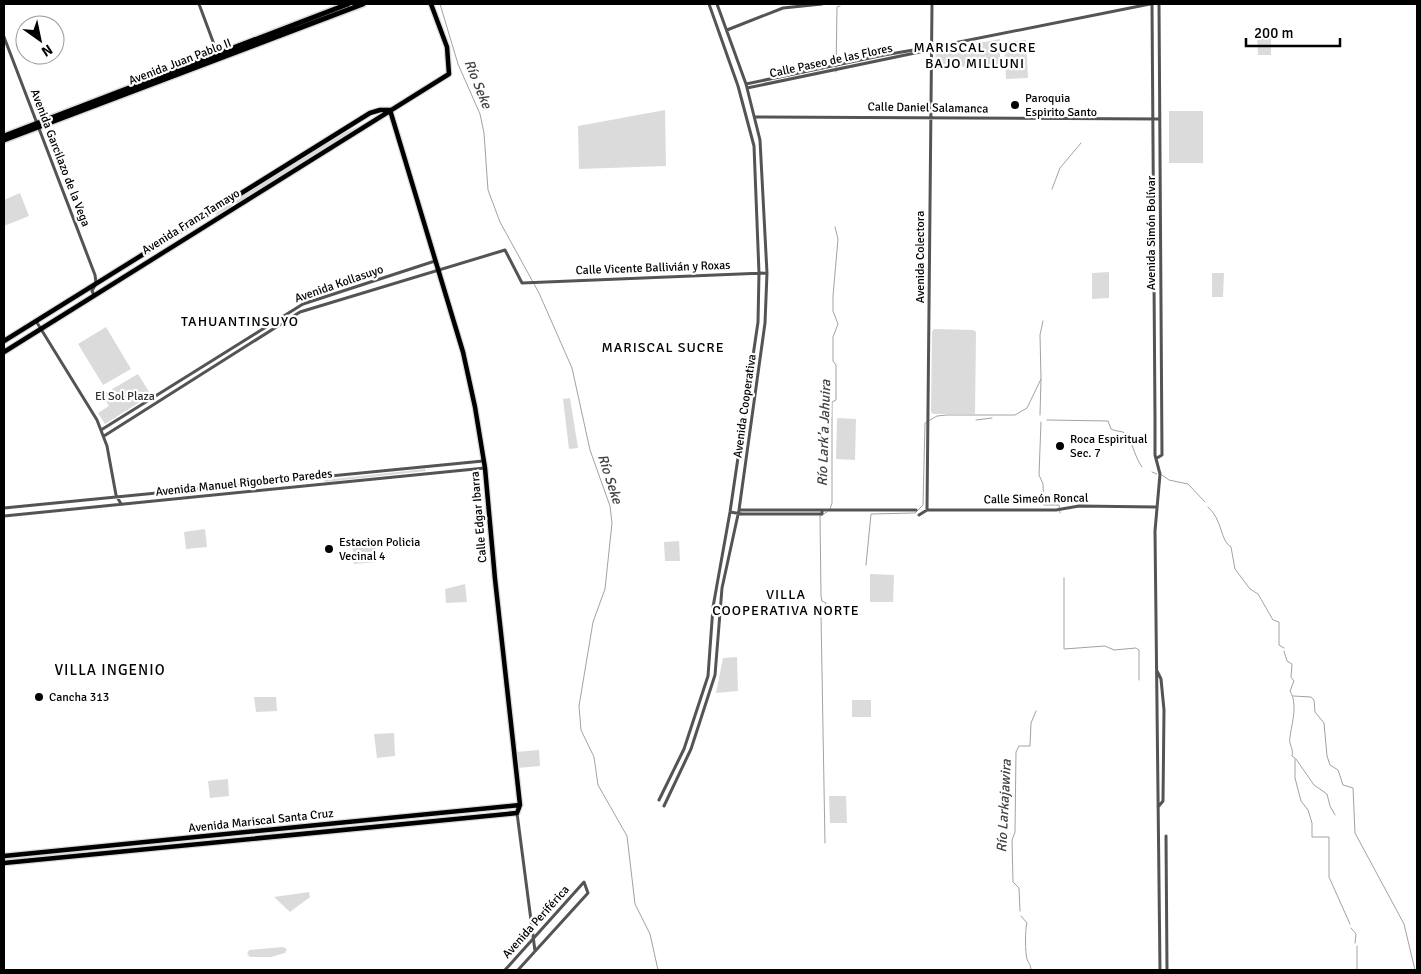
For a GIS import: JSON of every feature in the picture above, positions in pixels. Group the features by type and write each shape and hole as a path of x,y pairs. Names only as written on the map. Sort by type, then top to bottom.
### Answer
{"highway":[{"name":"Avenida Juan Pablo II","path":"4,136 218,56 348,4"},
{"name":"Avenida Juan Pablo II","path":"218,56 363,4"},
{"name":"Avenida Juan Pablo II","path":"4,140 37,125"}],"main road":[{"name":"Avenida Franz Tamayo","path":"4,352 384,117 390,110 449,74 448,47 431,4"},
{"name":"Avenida Franz Tamayo","path":"4,341 370,113 390,110"},
{"name":"Calle Edgar Ibarra","path":"390,110 470,380 485,468 506,694 520,805 517,813"},
{"name":"Avenida Mariscal Santa Cruz","path":"4,856 520,805"},
{"name":"Avenida Mariscal Santa Cruz","path":"4,863 517,813"}],"street":[{"path":"198,4 218,56"},
{"name":"Avenida Cooperativa","path":"659,800 684,749 708,676 713,607 730,512 758,322 759,274 754,146 738,86 709,4"},
{"name":"Avenida Cooperativa","path":"664,806 691,749 715,675 722,588 738,511 762,346 767,273 763,163 756,117 718,4"},
{"path":"727,30 783,8 822,4"},
{"name":"Avenida Colectora","path":"926,510 932,4"},
{"name":"Calle Paseo de las Flores","path":"746,86 884,56 931,49 1151,4"},
{"name":"Avenida Simón Bolívar","path":"1151,4 1155,418 1156,458 1160,474 1156,507 1156,671"},
{"name":"Avenida Simón Bolívar","path":"1156,458 1162,455 1159,4"},
{"name":"Avenida Garcilazo de la Vega","path":"4,37 95,276 95,284 92,291 94,295"},
{"name":"Calle Daniel Salamanca","path":"756,117 1160,119"},
{"path":"1154,177 1160,177"},
{"path":"1153,234 1160,233"},
{"name":"Avenida Kollasuyo","path":"104,436 300,312 505,250 522,283 530,282"},
{"name":"Avenida Kollasuyo","path":"101,430 303,304 436,261"},
{"name":"Calle Vicente Ballivián y Roxas","path":"530,282 767,273"},
{"path":"36,320 104,436 116,495 121,504"},
{"path":"1154,326 1160,326"},
{"path":"1155,418 1161,418"},
{"name":"Avenida Manuel Rigoberto Paredes","path":"4,508 116,495 483,461"},
{"name":"Avenida Manuel Rigoberto Paredes","path":"4,516 485,468"},
{"path":"320,477 320,484"},
{"name":"Calle Simeón Roncal","path":"926,510 1056,510 1079,506 1156,507"},
{"path":"730,512 738,511 742,514 916,510"},
{"path":"919,515 926,510"},
{"path":"1156,671 1161,679 1164,710 1163,801 1158,807"},
{"path":"1156,671 1158,807 1160,814 1157,833 1160,970"},
{"name":"Calle Edgar Ibarra","path":"517,813 531,932 535,951"},
{"path":"1166,836 1167,970"},
{"name":"Avenida Periférica","path":"504,970 584,882 588,893 518,970"}],"green space":[{"path":"1257,35 1271,35 1271,55 1258,55"},
{"path":"1000,39 1000,66 935,67 936,51"},
{"path":"1026,40 1028,78 1006,79 1004,42"},
{"path":"665,110 666,166 579,169 578,126"},
{"path":"1169,111 1203,111 1203,163 1169,163"},
{"path":"380,116 281,178 216,215 215,213 317,149"},
{"path":"20,193 29,216 4,226 4,200"},
{"path":"1109,272 1109,298 1092,299 1092,273"},
{"path":"1212,273 1224,273 1223,297 1212,297"},
{"path":"106,327 131,369 103,385 78,344"},
{"path":"934,329 973,330 976,332 975,414 933,414 931,412 932,332"},
{"name":"El Sol Plaza","path":"138,374 151,395 105,424 98,413 109,406 102,395"},
{"path":"570,398 578,448 569,449 563,399"},
{"path":"837,418 856,419 855,460 836,459"},
{"path":"425,469 426,471 325,482 324,480"},
{"path":"205,529 207,547 186,549 184,532"},
{"path":"375,539 377,562 354,564 352,542"},
{"path":"679,541 680,561 665,561 664,542"},
{"path":"870,574 894,575 893,602 870,602"},
{"path":"465,584 467,602 446,603 445,589"},
{"path":"737,657 738,691 716,693 723,658"},
{"path":"254,697 276,697 277,711 256,712"},
{"path":"852,700 871,700 871,717 852,717"},
{"path":"394,733 395,756 377,758 374,734"},
{"path":"539,750 540,766 517,768 516,752"},
{"path":"228,779 229,796 210,798 208,781"},
{"path":"829,796 846,796 847,823 830,823"},
{"path":"309,892 310,897 290,912 274,897"},
{"path":"283,947 287,949 285,953 271,957 250,957 247,954 249,950"}],"waterway":[{"name":"Río Seke","path":"440,4 458,64 480,114 484,133 488,190 500,222 539,293 572,368 590,450 610,506 612,523 605,589 593,622 579,706 581,730 594,757 598,785 627,836 635,904 650,934 658,970"},
{"name":"Río Lark’a Jahuira","path":"836,72 837,7 840,6"},
{"name":"Río Lark’a Jahuira","path":"1052,189 1060,168 1081,143"},
{"name":"Río Lark’a Jahuira","path":"830,509 832,503 832,402 836,400 836,365 833,361 833,337 838,324 833,311 838,239 835,227"},
{"name":"Río Lark’a Jahuira","path":"866,565 871,514 915,513 923,505 925,423 937,416 1015,415 1027,408 1041,379 1040,335 1043,321"},
{"name":"Río Lark’a Jahuira","path":"1040,415 1041,379"},
{"name":"Río Larkajawira","path":"976,420 992,418"},
{"name":"Río Lark’a Jahuira","path":"1047,420 1108,421 1111,429 1123,432 1126,435 1142,467"},
{"name":"Río Larkajawira","path":"1041,422 1039,475 1043,484 1044,505 1059,505 1060,513"},
{"name":"Río Lark’a Jahuira","path":"1152,472 1157,474"},
{"name":"Río Lark’a Jahuira","path":"1162,475 1169,480 1188,484 1205,502"},
{"name":"Río Lark’a Jahuira","path":"1208,507 1213,512 1227,544 1231,547 1235,569 1250,589 1258,594 1273,620 1279,622 1279,645 1284,648"},
{"name":"Río Lark’a Jahuira","path":"825,843 821,615 826,603 822,601 821,596 820,516 827,512"},
{"name":"Río Lark’a Jahuira","path":"1064,578 1064,649 1105,646 1114,650 1136,648 1139,650 1139,680"},
{"name":"Río Lark’a Jahuira","path":"1284,651 1287,661 1292,664 1291,677 1294,681 1290,691 1294,702 1290,742 1292,756 1295,758 1295,778 1301,801 1308,810 1312,823 1312,837 1329,837 1329,877 1350,924"},
{"name":"Río Lark’a Jahuira","path":"1293,696 1311,697 1314,700 1315,712 1324,723 1327,756 1330,765 1338,770 1343,785 1353,788 1355,833 1404,924 1415,970"},
{"name":"Río Larkajawira","path":"1020,911 1019,888 1013,882 1012,840 1015,832 1016,752 1019,746 1030,746 1031,723 1036,711"},
{"name":"Río Lark’a Jahuira","path":"1296,759 1314,785 1327,794 1335,815"},
{"name":"Río Larkajawira","path":"1021,916 1027,923 1026,952 1031,970"},
{"name":"Río Lark’a Jahuira","path":"1351,928 1356,934 1355,943"},
{"name":"Río Lark’a Jahuira","path":"1357,946 1357,970"}],"place":[{"name":"Paroquia Espirito Santo","path":"1015,105"},
{"name":"Roca Espiritual Sec. 7","path":"1060,446"},
{"name":"Estacion Policia Vecinal 4","path":"329,549"},
{"name":"Cancha 313","path":"39,697"}],"district":[{"name":"MARISCAL SUCRE BAJO MILLUNI","path":"975,56"},
{"name":"TAHUANTINSUYO","path":"240,321"},
{"name":"MARISCAL SUCRE","path":"663,347"},
{"name":"VILLA COOPERATIVA NORTE","path":"786,602"},
{"name":"VILLA INGENIO","path":"110,670"}]}
